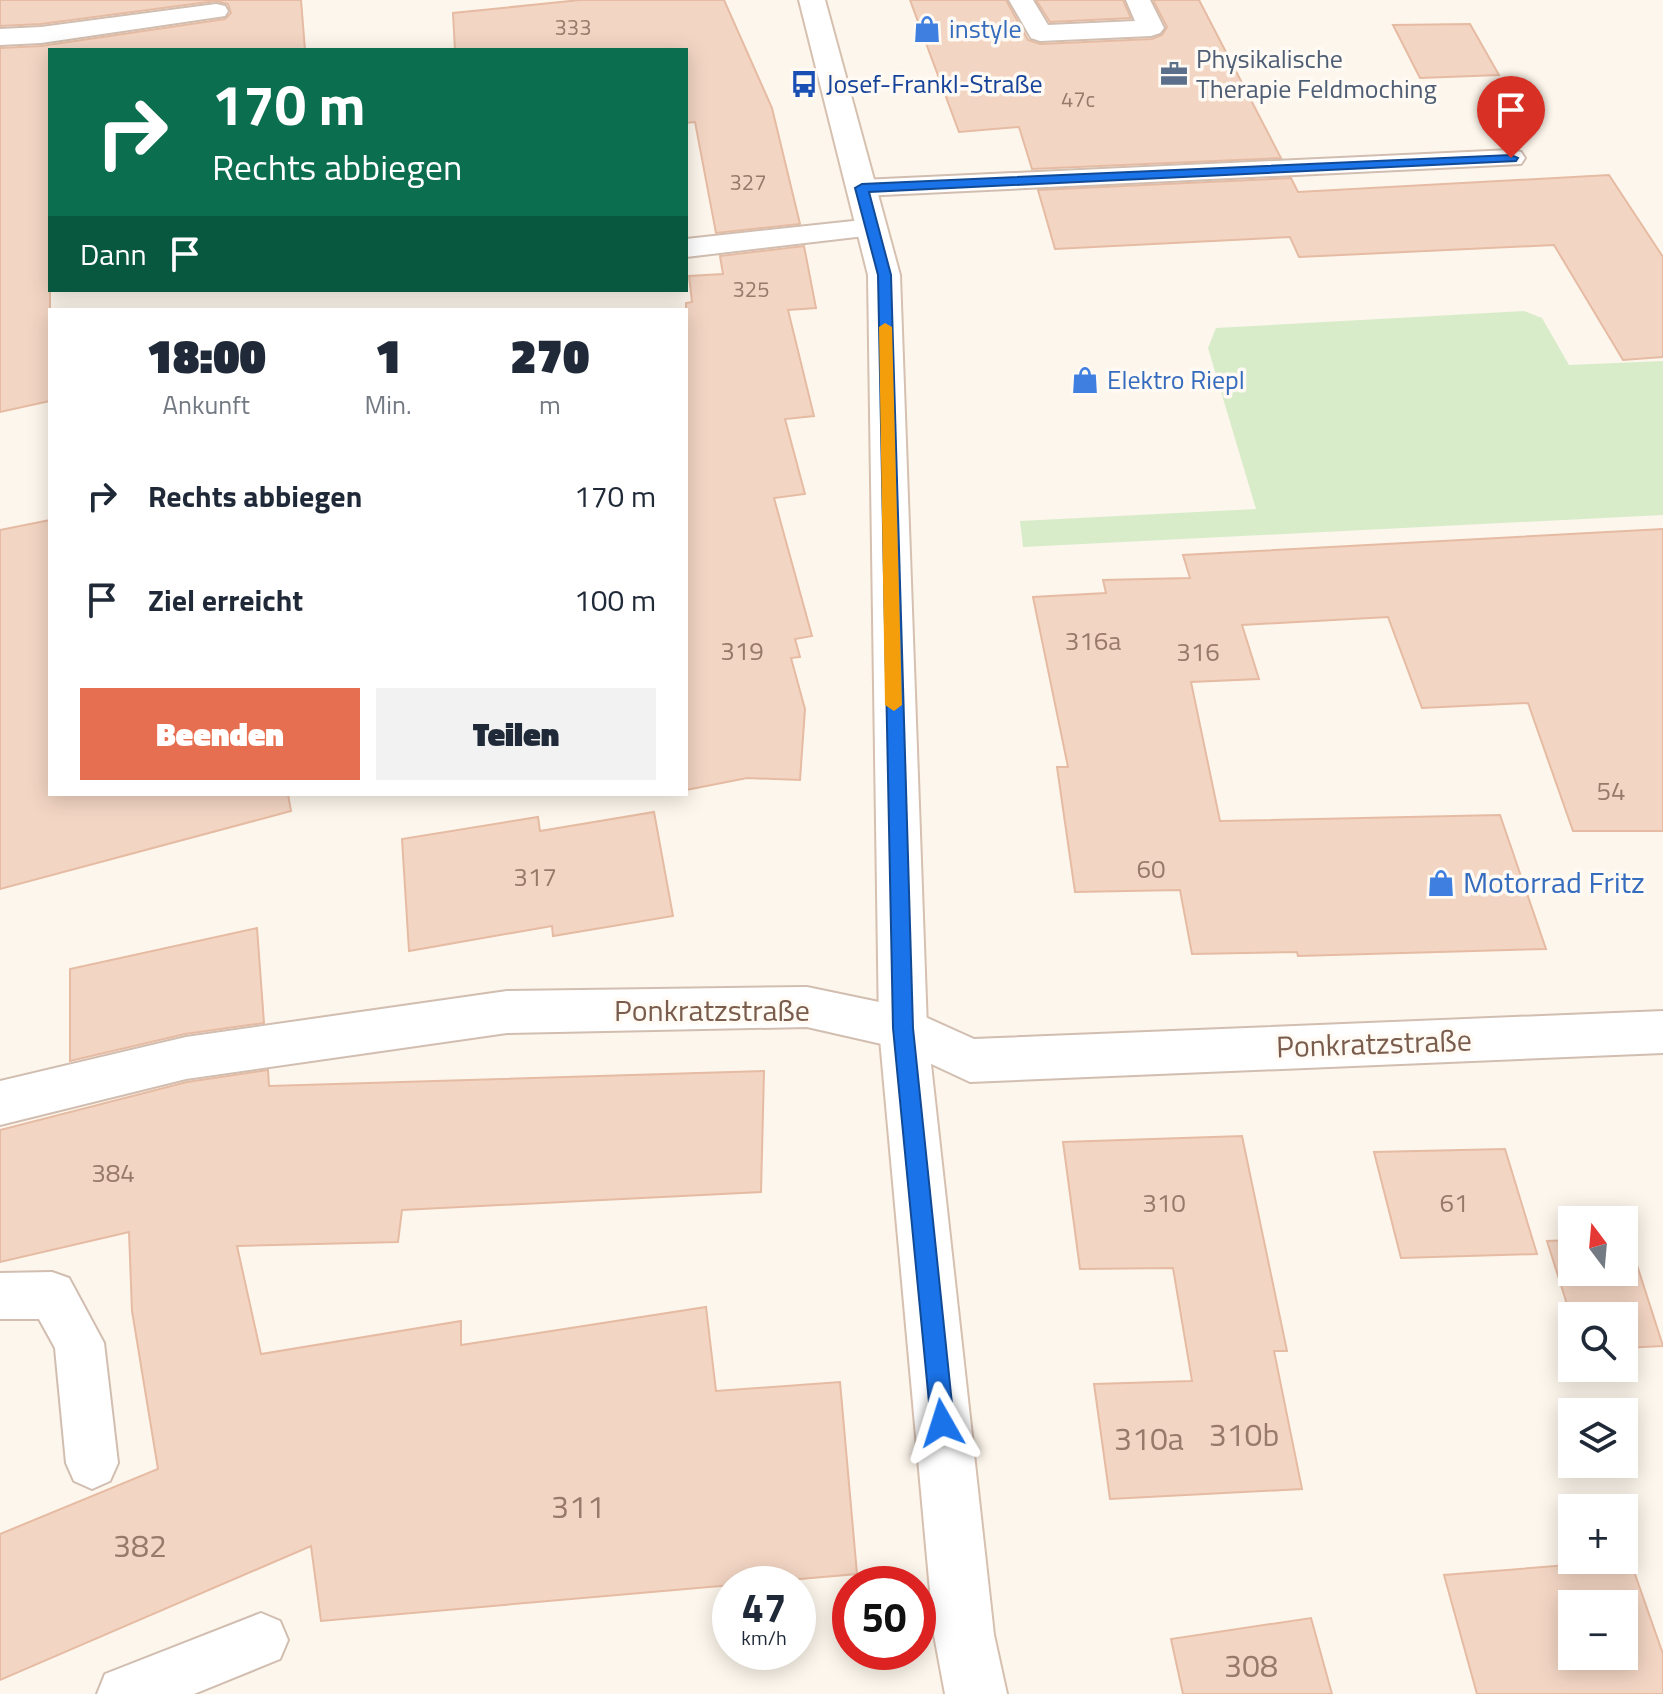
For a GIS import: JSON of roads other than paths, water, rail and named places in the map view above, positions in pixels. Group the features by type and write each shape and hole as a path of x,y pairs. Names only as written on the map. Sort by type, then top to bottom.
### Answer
{"main road":[{"path":"812,0 884,275 903,1028 964,1635 976,1694"},
{"name":"Ponkratzstraße","path":"0,1103 186,1058 507,1012 807,1007 903,1028 970,1061 1663,1032"}],"lane":[{"path":"1021,0 1040,33 1151,28 1138,0"},
{"path":"0,37 41,35 216,11"},
{"path":"862,188 1511,158"},
{"path":"688,248 872,228"},
{"path":"0,1296 52,1295 79,1343 92,1463"},
{"path":"125,1694 261,1640"}],"place":[{"name":"instyle","path":"927,29"},
{"name":"Physikalische Therapie Feldmoching","path":"1174,74"},
{"name":"Josef-Frankl-Straße","path":"804,84"},
{"name":"Elektro Riepl","path":"1085,380"},
{"name":"Motorrad Fritz","path":"1441,883"}]}
